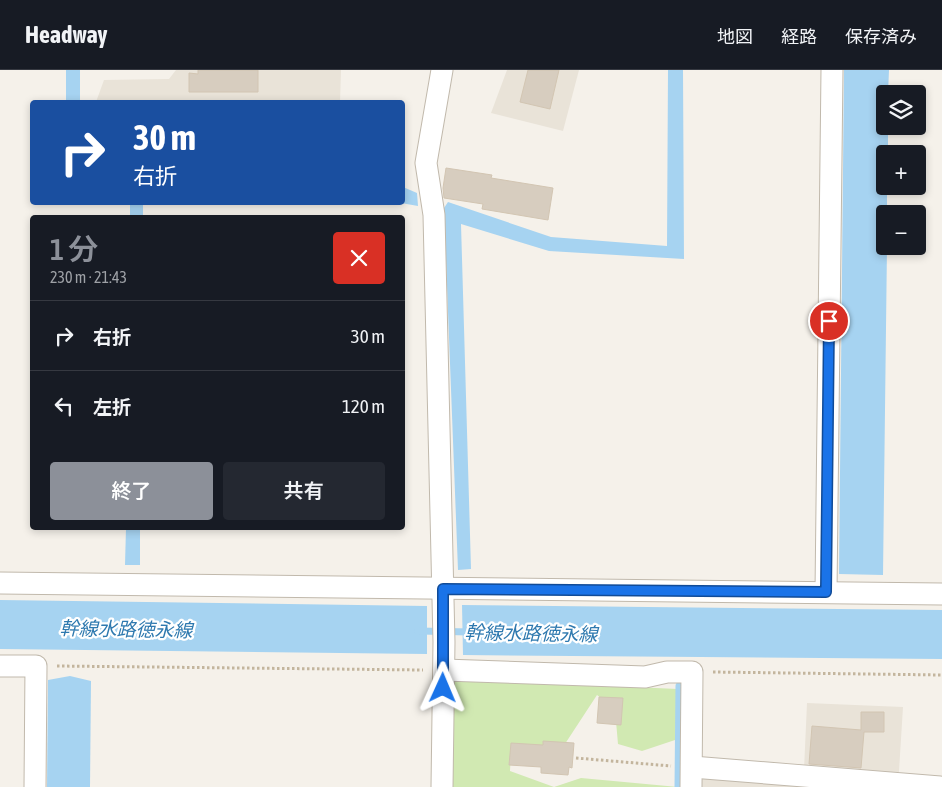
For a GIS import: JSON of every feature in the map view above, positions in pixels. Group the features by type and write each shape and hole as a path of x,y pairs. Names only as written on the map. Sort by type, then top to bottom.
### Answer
{"street":[{"path":"442,70 426,163 434,215 443,589 442,787"},
{"path":"826,592 832,70"},
{"path":"0,583 942,594"},
{"path":"0,666 36,666 34,787"},
{"path":"444,670 645,677 667,672 692,672 686,774 940,787"}],"path":[{"path":"36,666 444,670"},
{"path":"692,672 942,675"},
{"path":"576,758 686,774"}],"shaded area":[{"path":"176,70 341,70 340,100 97,100 104,80 169,79"},
{"path":"507,70 579,70 563,131 491,113"},
{"path":"807,703 903,707 898,787 698,787 700,761 804,770"}],"green space":[{"path":"453,679 678,689 675,740 642,751 618,744 615,710 597,695 561,750 511,751 510,771 554,787 450,787"},
{"path":"581,778 678,787 554,787"}],"water":[{"path":"66,70 80,70 80,100 66,100"},
{"path":"668,70 683,70 684,259 549,251 461,224 471,569 458,570 444,208 448,202 551,237 667,246"},
{"path":"844,70 889,70 888,85 876,85 876,135 888,135 888,145 876,145 876,195 887,195 887,205 876,205 876,255 887,255 883,575 839,574"},
{"path":"405,188 417,193 418,206 405,204"},
{"path":"130,205 143,205 143,215 130,215"},
{"path":"126,530 140,530 140,565 125,565"},
{"path":"0,600 427,606 427,654 0,649"},
{"path":"462,605 942,610 942,659 463,655"},
{"path":"70,676 91,681 90,787 47,787 48,680"}],"building":[{"path":"198,70 258,70 258,92 189,92 189,73 198,74"},
{"path":"528,70 559,70 550,109 520,102"},
{"path":"446,168 492,175 491,178 553,188 548,220 482,209 483,204 444,198 443,188"},
{"path":"599,697 623,698 621,725 597,723"},
{"path":"861,712 884,712 884,732 864,732 861,768 809,764 812,726 861,730"},
{"path":"543,741 574,743 572,768 569,767 568,775 541,773 541,767 509,765 511,743 543,745"}],"waterway":[{"name":"幹線水路徳永線","path":"418,631 472,632"},
{"path":"678,787 679,686"}],"route":[{"path":"443,688 443,589 826,592 829,321"}]}
